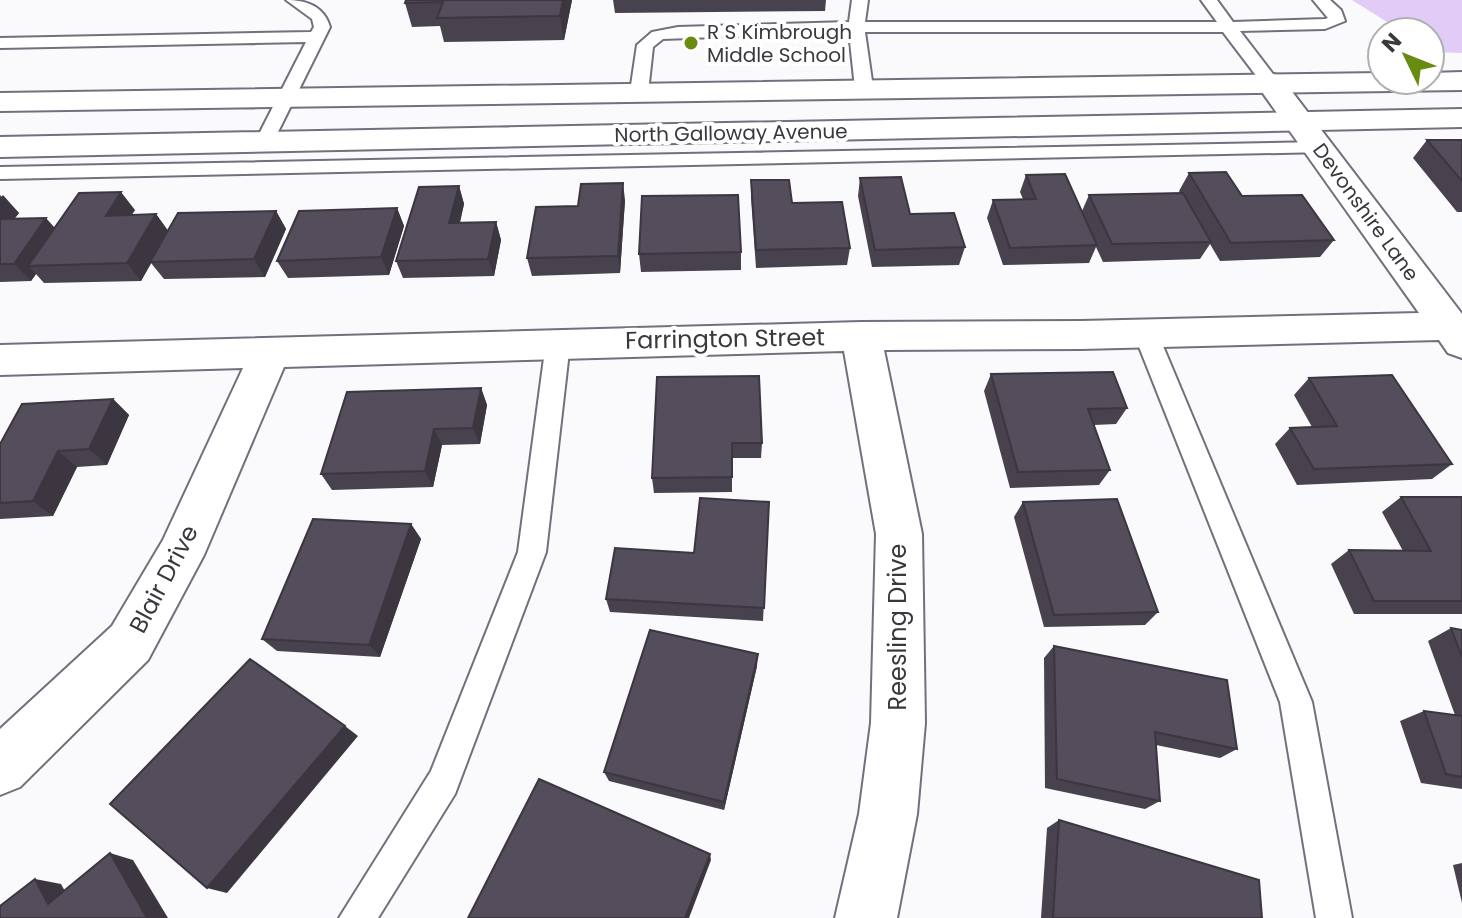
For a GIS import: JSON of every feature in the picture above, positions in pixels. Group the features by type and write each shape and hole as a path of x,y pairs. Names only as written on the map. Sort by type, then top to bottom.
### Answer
{"main road":[{"name":"North Galloway Avenue","path":"0,102 1462,81"},
{"name":"Devonshire Lane","path":"1270,82 1456,334"},
{"path":"864,88 869,130"},
{"name":"North Galloway Avenue","path":"0,147 1462,118"},
{"name":"Farrington Street","path":"0,360 271,350 861,336 1456,334"},
{"name":"Reesling Drive","path":"861,336 899,534 898,723 888,814 866,918"},
{"name":"Blair Drive","path":"0,767 130,643 180,555 271,350"}],"lane":[{"path":"264,142 322,27 319,17 294,0"},
{"path":"860,0 856,27 864,88"},
{"path":"1209,0 1270,82"},
{"path":"639,92 645,45 658,35 678,32 856,27 1228,27 1337,21 1335,13 1321,0"},
{"path":"0,43 317,37"},
{"path":"0,173 1319,148"},
{"path":"1146,334 1296,702 1334,918"},
{"path":"357,918 443,782 532,552 558,343"}],"shaded area":[{"path":"1352,0 1462,0 1462,53 1446,52 1446,16 1378,16"}],"building":[{"path":"406,0 563,0 560,16 437,18 443,2 405,3"},
{"path":"1427,140 1462,140 1462,181"},
{"path":"1226,172 1242,196 1302,195 1334,240 1231,243 1189,173"},
{"path":"1065,174 1097,245 1010,248 993,200 1036,199 1026,175"},
{"path":"901,177 910,214 954,213 965,247 875,250 860,178"},
{"path":"751,180 789,180 792,203 842,202 850,248 756,250"},
{"path":"623,183 618,256 527,258 536,207 578,206 581,184"},
{"path":"459,186 449,223 496,222 488,259 396,261 419,187"},
{"path":"121,192 106,216 156,214 127,263 28,266 79,193"},
{"path":"1183,193 1211,242 1112,244 1089,195"},
{"path":"738,195 741,252 639,254 642,196"},
{"path":"397,208 381,257 277,261 299,211"},
{"path":"276,211 254,259 150,262 178,213"},
{"path":"46,218 14,264 0,264 0,219"},
{"path":"1113,372 1127,408 1088,409 1110,470 1018,472 991,374"},
{"path":"1392,375 1452,464 1314,469 1290,428 1337,426 1309,378"},
{"path":"759,376 762,443 732,443 732,477 652,478 657,377"},
{"path":"481,388 473,428 434,429 425,471 321,474 347,392"},
{"path":"113,399 89,449 58,451 33,501 0,503 0,444 22,404"},
{"path":"1401,497 1462,497 1462,601 1374,601 1349,550 1431,551"},
{"path":"700,498 769,502 764,608 606,599 615,548 694,553"},
{"path":"1117,499 1158,612 1054,615 1023,502"},
{"path":"313,519 411,524 369,645 262,639"},
{"path":"1451,628 1462,630 1462,657"},
{"path":"650,630 758,654 724,802 604,772"},
{"path":"1054,646 1227,680 1237,749 1155,732 1160,801 1057,779"},
{"path":"250,659 345,726 207,888 110,804"},
{"path":"1424,711 1462,716 1462,777 1446,774"},
{"path":"539,779 710,854 685,918 468,918"},
{"path":"1059,820 1259,880 1262,918 1053,918"},
{"path":"110,853 147,918 0,918 0,906 35,879 48,904"}],"place":[{"name":"R S Kimbrough Middle School","path":"691,43"}]}
